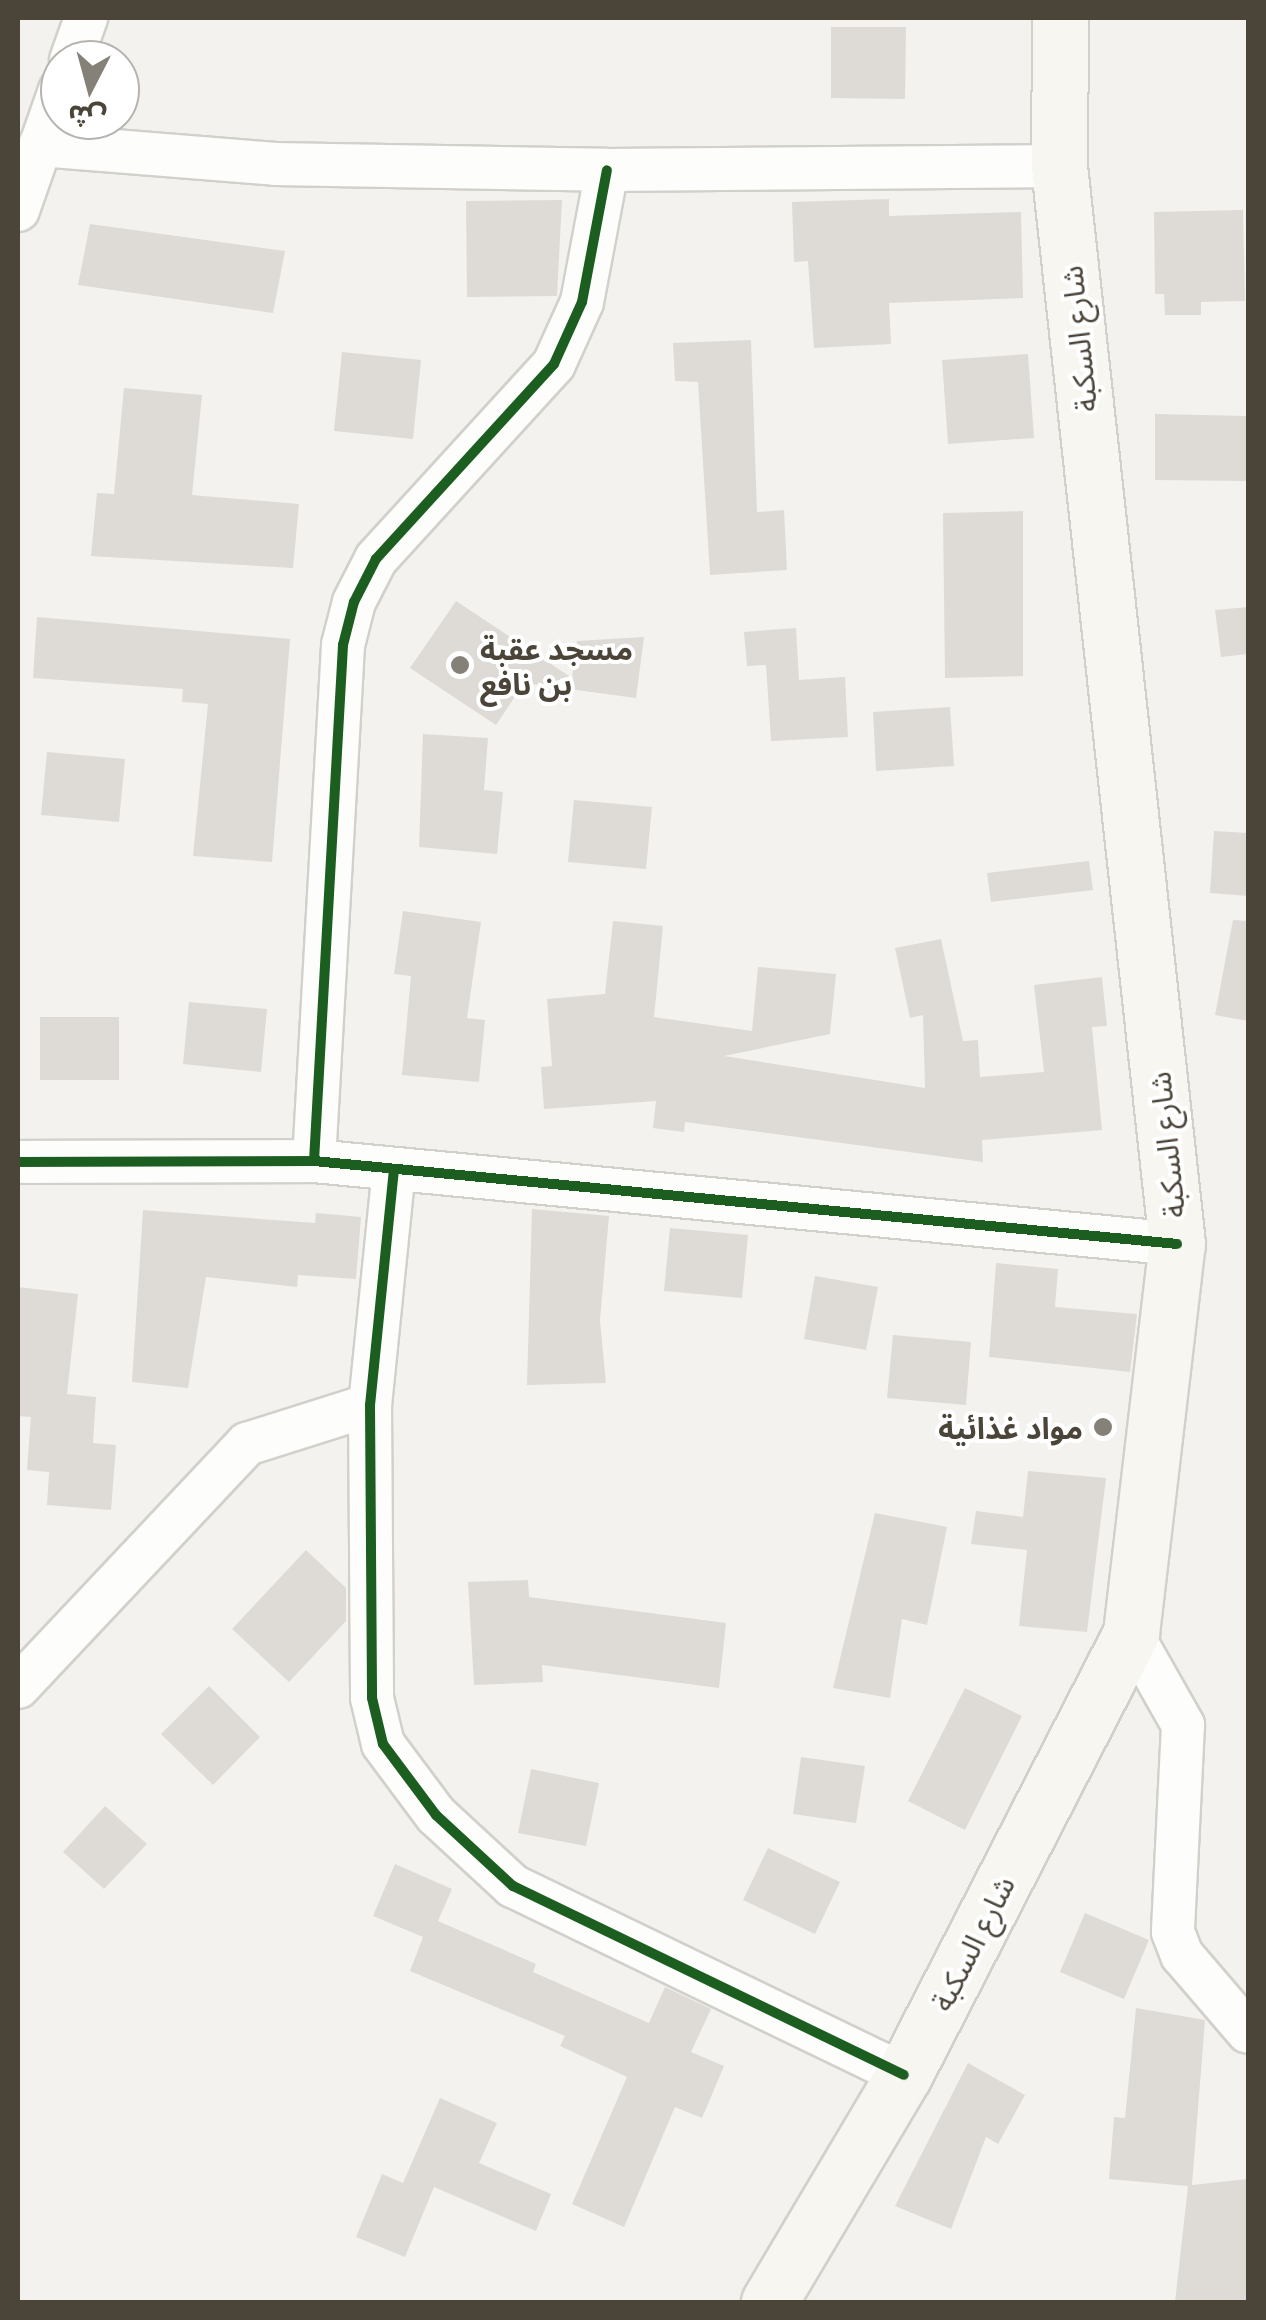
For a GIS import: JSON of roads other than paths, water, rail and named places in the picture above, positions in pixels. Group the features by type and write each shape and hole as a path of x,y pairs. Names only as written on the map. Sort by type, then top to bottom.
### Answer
{"main road":[{"name":"شارع السكبة","path":"769,2302 904,2076 1132,1633 1177,1244 1059,166 1060,18"}],"street":[{"path":"18,210 42,140"},
{"path":"40,146 275,164 607,170 1059,166"},
{"path":"314,1161 344,645 354,602 376,560 554,364 582,302 607,170"},
{"path":"18,1162 314,1161 1177,1244"},
{"path":"394,1170 370,1405 372,1698 383,1744 411,1782 513,1886 904,2076"},
{"path":"18,1688 247,1444 370,1405"},
{"path":"1132,1633 1183,1724 1172,1932 1182,1955 1248,2032"}],"place":[{"name":"مسجد عقبة بن نافع","path":"460,665"},
{"name":"مواد غذائية","path":"1103,1427"}]}
